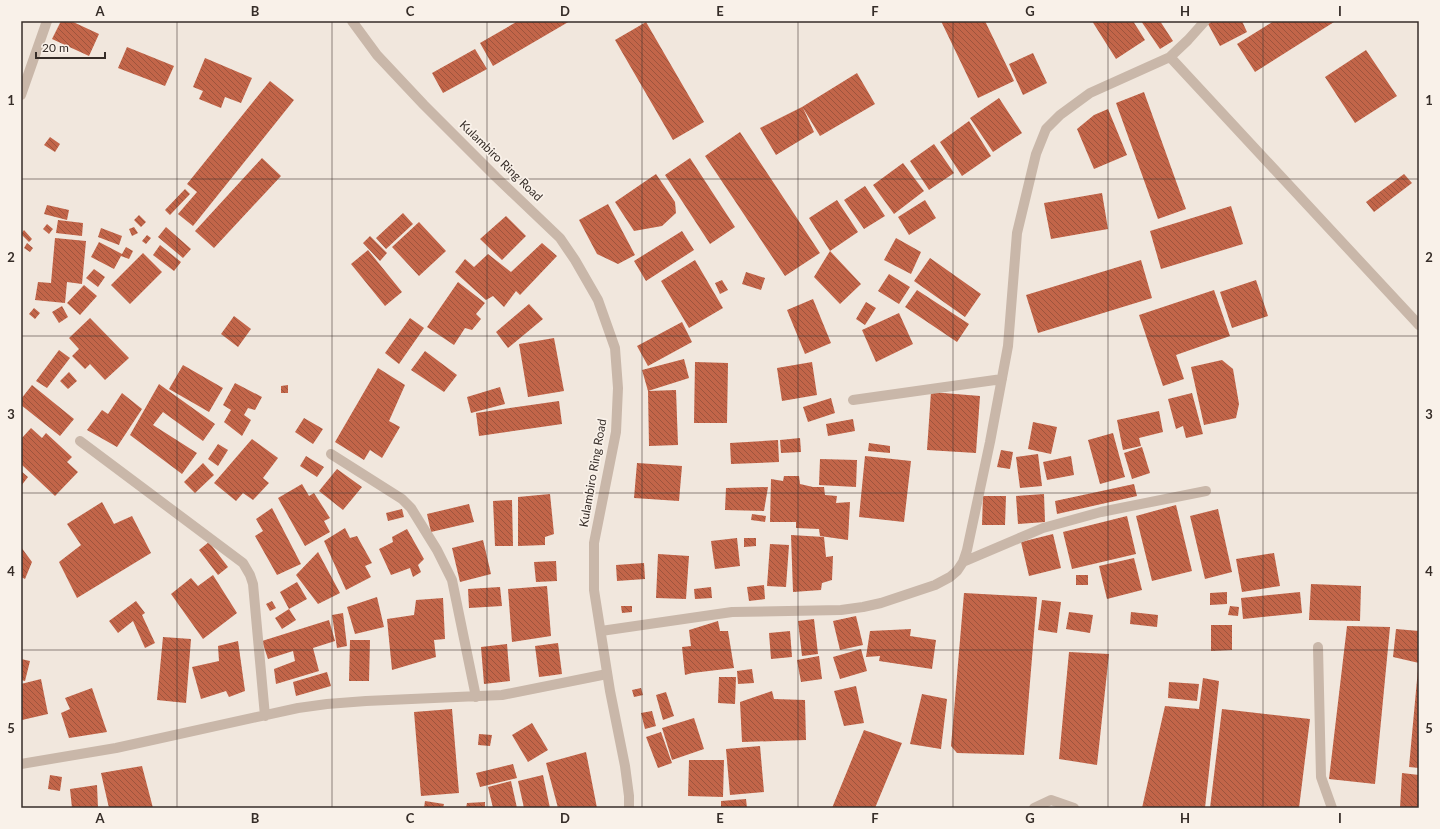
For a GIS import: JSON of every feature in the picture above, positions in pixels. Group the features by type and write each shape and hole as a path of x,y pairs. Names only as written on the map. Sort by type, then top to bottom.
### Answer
{"street":[{"path":"21,95 46,21"},
{"name":"Kulambiro Ring Road","path":"352,21 377,55 424,105 560,238 575,260 598,300 615,348 618,388 616,432 594,543 594,590 607,674 625,766 630,808"},
{"path":"601,631 732,612 841,610 863,607 881,603 935,585 950,577 957,571 963,562 967,550 990,442 1008,346 1017,233 1036,154 1046,129 1060,115 1090,93 1170,57 1205,21"},
{"path":"1170,57 1419,325"},
{"path":"852,400 1002,379"},
{"path":"80,441 243,563 248,569 253,584 265,716"},
{"path":"331,454 402,499 411,508 437,550 452,580 476,697"},
{"path":"963,562 1043,528 1101,512 1206,491"},
{"path":"1318,647 1321,777 1332,808"},
{"path":"21,764 116,748 298,708 327,704 502,695 607,674"},
{"path":"1034,808 1051,800 1074,808"}],"building":[{"path":"61,21 71,21 99,34 89,56 52,39"},
{"path":"518,21 570,21 493,66 480,43"},
{"path":"941,21 985,21 1014,81 978,98"},
{"path":"1092,21 1133,21 1145,40 1116,59"},
{"path":"1141,21 1160,21 1173,41 1160,49"},
{"path":"1213,21 1242,21 1247,32 1220,46 1208,24"},
{"path":"1274,21 1334,22 1255,72 1237,44"},
{"path":"646,22 704,122 673,140 615,40"},
{"path":"127,47 174,66 165,86 118,68"},
{"path":"475,49 487,69 443,93 432,73"},
{"path":"1366,50 1397,96 1355,123 1325,77"},
{"path":"1033,53 1047,83 1023,95 1009,64"},
{"path":"205,58 252,78 241,103 225,97 221,108 199,99 203,91 193,87"},
{"path":"857,73 875,104 820,136 803,108 814,132 776,155 760,128 802,107"},
{"path":"270,81 294,100 193,226 178,214 197,192 187,184"},
{"path":"1144,92 1186,209 1158,219 1116,103"},
{"path":"999,98 1022,133 993,152 970,118"},
{"path":"1108,109 1127,155 1094,169 1077,129 1094,115"},
{"path":"969,121 991,156 962,176 940,142"},
{"path":"740,132 820,253 785,276 705,156"},
{"path":"50,137 60,144 55,152 44,145"},
{"path":"934,144 954,173 929,190 910,161"},
{"path":"262,158 281,176 214,248 195,231"},
{"path":"690,158 735,227 710,244 665,175"},
{"path":"903,163 924,191 894,214 873,185"},
{"path":"656,174 675,202 676,213 662,226 634,231 615,202"},
{"path":"1404,174 1412,183 1374,212 1366,202"},
{"path":"865,186 885,216 864,229 844,200"},
{"path":"185,189 190,194 170,215 165,210"},
{"path":"1102,193 1108,229 1051,239 1044,203"},
{"path":"837,200 858,232 830,251 809,218"},
{"path":"925,200 936,218 909,235 898,217"},
{"path":"608,204 635,255 618,264 597,254 579,220"},
{"path":"47,205 69,210 67,220 44,214"},
{"path":"1231,206 1243,244 1161,269 1150,231"},
{"path":"403,213 413,224 386,249 376,238"},
{"path":"139,215 146,222 141,227 134,220"},
{"path":"506,216 526,236 502,260 480,239"},
{"path":"58,220 83,223 82,236 56,233"},
{"path":"419,222 446,251 419,276 392,247"},
{"path":"47,224 53,229 49,234 43,229"},
{"path":"134,227 138,233 132,236 129,229"},
{"path":"166,227 191,249 183,258 158,237"},
{"path":"101,228 122,236 119,245 98,237"},
{"path":"24,230 32,239 29,242 21,234"},
{"path":"682,231 694,250 646,281 634,261"},
{"path":"147,235 151,238 146,244 142,241"},
{"path":"370,236 387,253 380,261 363,243"},
{"path":"55,238 86,241 82,284 67,282 65,303 35,300 38,282 51,283"},
{"path":"896,238 921,252 911,274 884,260"},
{"path":"99,242 122,254 126,247 133,251 129,259 121,256 114,269 91,257"},
{"path":"27,243 33,248 30,252 24,248"},
{"path":"542,243 557,256 520,295 516,291 504,307 493,296 486,300 455,272 465,259 474,267 488,254 511,272"},
{"path":"160,245 181,262 174,271 153,255"},
{"path":"368,250 402,292 385,306 351,264"},
{"path":"830,251 861,284 840,304 814,277"},
{"path":"143,253 162,272 130,304 111,285"},
{"path":"930,258 981,294 965,317 914,281"},
{"path":"695,260 723,308 689,328 661,281"},
{"path":"1141,260 1152,298 1038,333 1026,295"},
{"path":"94,269 105,277 98,287 86,278"},
{"path":"746,272 765,278 761,290 742,284"},
{"path":"889,274 910,287 899,304 878,291"},
{"path":"722,280 728,290 720,294 715,283"},
{"path":"1256,280 1268,316 1232,328 1220,292"},
{"path":"458,282 485,303 476,314 481,319 472,330 465,328 454,345 427,327"},
{"path":"84,285 97,296 80,315 67,303"},
{"path":"917,290 969,324 957,342 905,307"},
{"path":"1214,290 1230,336 1176,355 1184,379 1163,386 1139,315"},
{"path":"813,299 831,343 805,354 787,310"},
{"path":"866,302 876,308 865,325 856,319"},
{"path":"529,304 543,319 508,348 496,332"},
{"path":"62,306 68,317 59,323 52,312"},
{"path":"34,308 40,313 35,319 29,314"},
{"path":"899,313 913,344 876,362 862,330"},
{"path":"234,316 251,329 238,347 221,334"},
{"path":"90,318 129,358 105,380 90,364 85,369 72,356 79,349 69,338"},
{"path":"410,318 424,328 399,364 385,353"},
{"path":"682,322 692,342 648,366 637,346"},
{"path":"554,338 564,391 528,397 519,344"},
{"path":"59,350 70,358 47,388 36,381"},
{"path":"425,351 457,375 444,392 411,370"},
{"path":"684,359 689,378 648,391 642,370"},
{"path":"1222,360 1233,369 1239,404 1236,418 1204,425 1191,367"},
{"path":"695,362 728,363 727,423 694,423"},
{"path":"812,362 817,395 782,401 777,368"},
{"path":"183,365 223,388 209,412 169,389"},
{"path":"378,368 405,385 389,421 400,427 382,458 370,450 364,460 335,442"},
{"path":"69,372 77,381 68,389 60,381"},
{"path":"235,383 262,397 255,410 248,408 244,415 251,420 242,436 224,422 231,410 223,405"},
{"path":"159,384 215,424 203,441 163,412 153,425 197,453 182,474 130,435"},
{"path":"32,385 74,419 60,436 21,405 21,399"},
{"path":"288,385 288,393 281,393 281,386"},
{"path":"500,387 505,404 471,413 467,397"},
{"path":"676,390 678,445 649,446 648,391"},
{"path":"931,392 980,396 976,453 927,450"},
{"path":"122,393 142,409 117,447 87,430 102,410 108,414"},
{"path":"1192,393 1203,434 1186,438 1183,426 1176,429 1168,399"},
{"path":"831,398 835,413 808,422 803,407"},
{"path":"559,401 562,424 479,436 476,413"},
{"path":"1159,411 1163,432 1139,438 1141,446 1123,450 1117,420"},
{"path":"304,418 323,429 313,444 295,432"},
{"path":"853,419 855,431 828,436 826,424"},
{"path":"1033,422 1057,427 1051,454 1028,449"},
{"path":"31,428 42,438 46,433 72,457 67,462 78,472 55,496 21,464 21,439"},
{"path":"1113,433 1125,477 1100,484 1088,440"},
{"path":"800,438 801,452 781,453 780,440"},
{"path":"252,439 278,458 263,478 269,483 253,500 243,493 236,501 214,483"},
{"path":"778,440 779,462 731,464 730,443"},
{"path":"869,443 890,446 890,453 868,451"},
{"path":"218,444 228,450 218,466 208,459"},
{"path":"1142,447 1150,473 1132,479 1124,453"},
{"path":"1001,450 1013,452 1010,469 997,467"},
{"path":"1038,454 1042,486 1020,488 1016,457"},
{"path":"306,456 324,467 317,477 300,466"},
{"path":"865,456 911,461 904,522 859,517"},
{"path":"1071,456 1074,475 1047,480 1043,462"},
{"path":"820,459 857,460 856,487 819,485"},
{"path":"203,463 214,475 195,493 184,482"},
{"path":"637,463 682,466 679,501 634,498"},
{"path":"337,469 362,487 343,510 319,491"},
{"path":"21,471 28,477 21,486"},
{"path":"784,476 799,476 800,484 813,487 824,487 825,495 837,496 836,503 850,502 848,540 820,536 819,529 796,528 796,522 770,522 771,479 783,481"},
{"path":"302,484 309,496 314,493 330,518 324,521 330,532 305,546 278,498"},
{"path":"1134,484 1137,496 1057,514 1055,501"},
{"path":"768,487 764,511 725,510 726,488"},
{"path":"550,494 554,534 545,537 545,545 518,546 518,497"},
{"path":"1044,494 1045,522 1018,524 1016,496"},
{"path":"983,496 1006,496 1005,525 982,525"},
{"path":"512,500 513,546 495,546 493,501"},
{"path":"102,502 114,524 132,516 151,553 77,598 59,562 81,545 67,524"},
{"path":"469,504 474,522 431,532 427,514"},
{"path":"1176,505 1192,571 1152,581 1136,516"},
{"path":"272,508 301,564 277,575 255,536 263,531 256,519"},
{"path":"402,509 404,517 388,521 386,513"},
{"path":"1218,509 1232,572 1205,579 1190,516"},
{"path":"752,514 766,516 765,522 751,520"},
{"path":"1127,516 1136,554 1072,569 1063,532"},
{"path":"345,528 350,538 357,536 372,563 365,566 371,577 346,590 324,541"},
{"path":"407,529 424,559 418,565 421,572 413,577 410,568 391,575 379,549 393,542 392,537"},
{"path":"1053,534 1061,568 1029,576 1021,542"},
{"path":"791,535 824,537 826,557 833,556 832,580 822,583 821,590 793,592"},
{"path":"737,538 740,566 715,569 711,541"},
{"path":"744,538 756,538 756,546 744,547"},
{"path":"483,540 491,574 460,582 452,548"},
{"path":"209,542 228,567 218,575 199,550"},
{"path":"770,544 789,545 786,587 767,586"},
{"path":"21,547 32,562 25,579 21,577"},
{"path":"318,552 340,593 318,604 296,575"},
{"path":"1274,553 1280,586 1242,592 1236,559"},
{"path":"658,554 689,556 686,599 656,598"},
{"path":"1134,558 1142,590 1107,599 1099,566"},
{"path":"556,561 557,581 536,582 534,562"},
{"path":"644,563 645,579 617,581 616,565"},
{"path":"213,575 237,613 203,639 171,594 191,578 198,586"},
{"path":"1076,575 1088,575 1088,585 1076,585"},
{"path":"297,582 307,599 289,609 280,592"},
{"path":"1311,584 1361,586 1360,621 1309,620"},
{"path":"764,585 765,599 749,601 747,587"},
{"path":"547,586 551,636 512,642 508,589"},
{"path":"500,587 502,606 469,608 468,589"},
{"path":"711,587 712,598 695,599 694,589"},
{"path":"1227,592 1227,604 1210,605 1210,593"},
{"path":"1300,592 1302,613 1243,619 1241,598"},
{"path":"964,593 1037,597 1024,755 957,753 951,746"},
{"path":"377,597 384,627 355,634 347,607"},
{"path":"443,598 445,639 434,640 436,657 392,670 387,619 414,615 416,600"},
{"path":"1042,600 1061,602 1057,633 1038,630"},
{"path":"136,601 145,613 142,615 155,643 145,648 133,621 118,633 109,621"},
{"path":"272,601 276,608 270,611 266,604"},
{"path":"621,606 632,606 632,612 622,613"},
{"path":"1230,606 1239,607 1238,616 1228,615"},
{"path":"289,609 296,620 282,629 275,618"},
{"path":"1069,612 1093,615 1090,633 1066,629"},
{"path":"1131,612 1158,615 1157,627 1130,624"},
{"path":"343,613 347,646 337,648 332,615"},
{"path":"856,616 863,645 840,650 833,621"},
{"path":"814,619 818,654 802,656 798,621"},
{"path":"329,620 335,641 313,648 319,671 276,684 274,669 295,661 293,651 268,659 262,641"},
{"path":"718,621 720,631 728,631 734,668 685,675 682,647 691,646 689,630"},
{"path":"1211,625 1232,625 1232,650 1211,651"},
{"path":"1347,626 1390,627 1375,784 1329,779"},
{"path":"911,629 910,636 936,640 932,669 879,661 880,656 866,657 870,631"},
{"path":"1396,629 1419,631 1419,663 1393,657"},
{"path":"790,631 792,657 771,659 769,633"},
{"path":"163,637 191,639 186,703 157,700"},
{"path":"350,640 370,640 369,681 349,681"},
{"path":"238,641 245,691 229,697 226,691 201,699 192,667 219,661 218,646"},
{"path":"558,643 562,674 539,677 535,646"},
{"path":"507,644 510,681 484,684 481,647"},
{"path":"861,649 867,671 840,679 833,657"},
{"path":"1069,652 1109,654 1097,765 1059,759"},
{"path":"819,656 822,679 801,682 797,660"},
{"path":"21,659 30,661 25,681 21,680"},
{"path":"752,669 754,683 738,684 737,671"},
{"path":"1419,669 1419,768 1409,767"},
{"path":"327,672 331,686 296,696 293,682"},
{"path":"719,677 736,677 735,704 718,703"},
{"path":"1203,678 1219,681 1205,808 1142,808 1165,706 1199,709"},
{"path":"41,679 48,714 22,720 21,684"},
{"path":"1169,682 1199,684 1197,701 1168,698"},
{"path":"856,686 864,723 844,726 834,691"},
{"path":"92,688 107,732 69,738 61,713 70,709 65,698"},
{"path":"641,688 643,695 634,697 632,690"},
{"path":"772,691 774,699 805,700 806,740 742,742 740,702"},
{"path":"666,692 674,716 663,720 656,695"},
{"path":"922,694 947,699 941,749 910,744"},
{"path":"452,709 459,793 421,796 414,712"},
{"path":"1222,709 1310,719 1299,808 1210,808"},
{"path":"652,711 656,726 645,729 641,713"},
{"path":"694,718 704,749 672,760 662,728"},
{"path":"532,723 548,750 528,762 512,735"},
{"path":"864,730 902,743 875,808 832,808"},
{"path":"661,732 672,763 658,768 646,737"},
{"path":"479,734 492,735 490,746 478,745"},
{"path":"760,746 764,792 730,795 726,749"},
{"path":"586,752 597,808 558,808 546,763"},
{"path":"689,760 724,760 723,797 688,796"},
{"path":"513,764 517,778 480,787 476,773"},
{"path":"142,766 153,808 109,808 101,773"},
{"path":"1402,773 1419,775 1419,808 1400,808"},
{"path":"50,775 62,777 60,791 48,789"},
{"path":"543,775 550,808 524,808 518,781"},
{"path":"511,781 517,808 493,808 488,787"},
{"path":"97,785 98,808 72,808 70,789"},
{"path":"746,799 747,808 721,808 721,801"},
{"path":"425,801 444,804 443,808 424,808"},
{"path":"485,802 485,808 466,808 467,803"}]}
